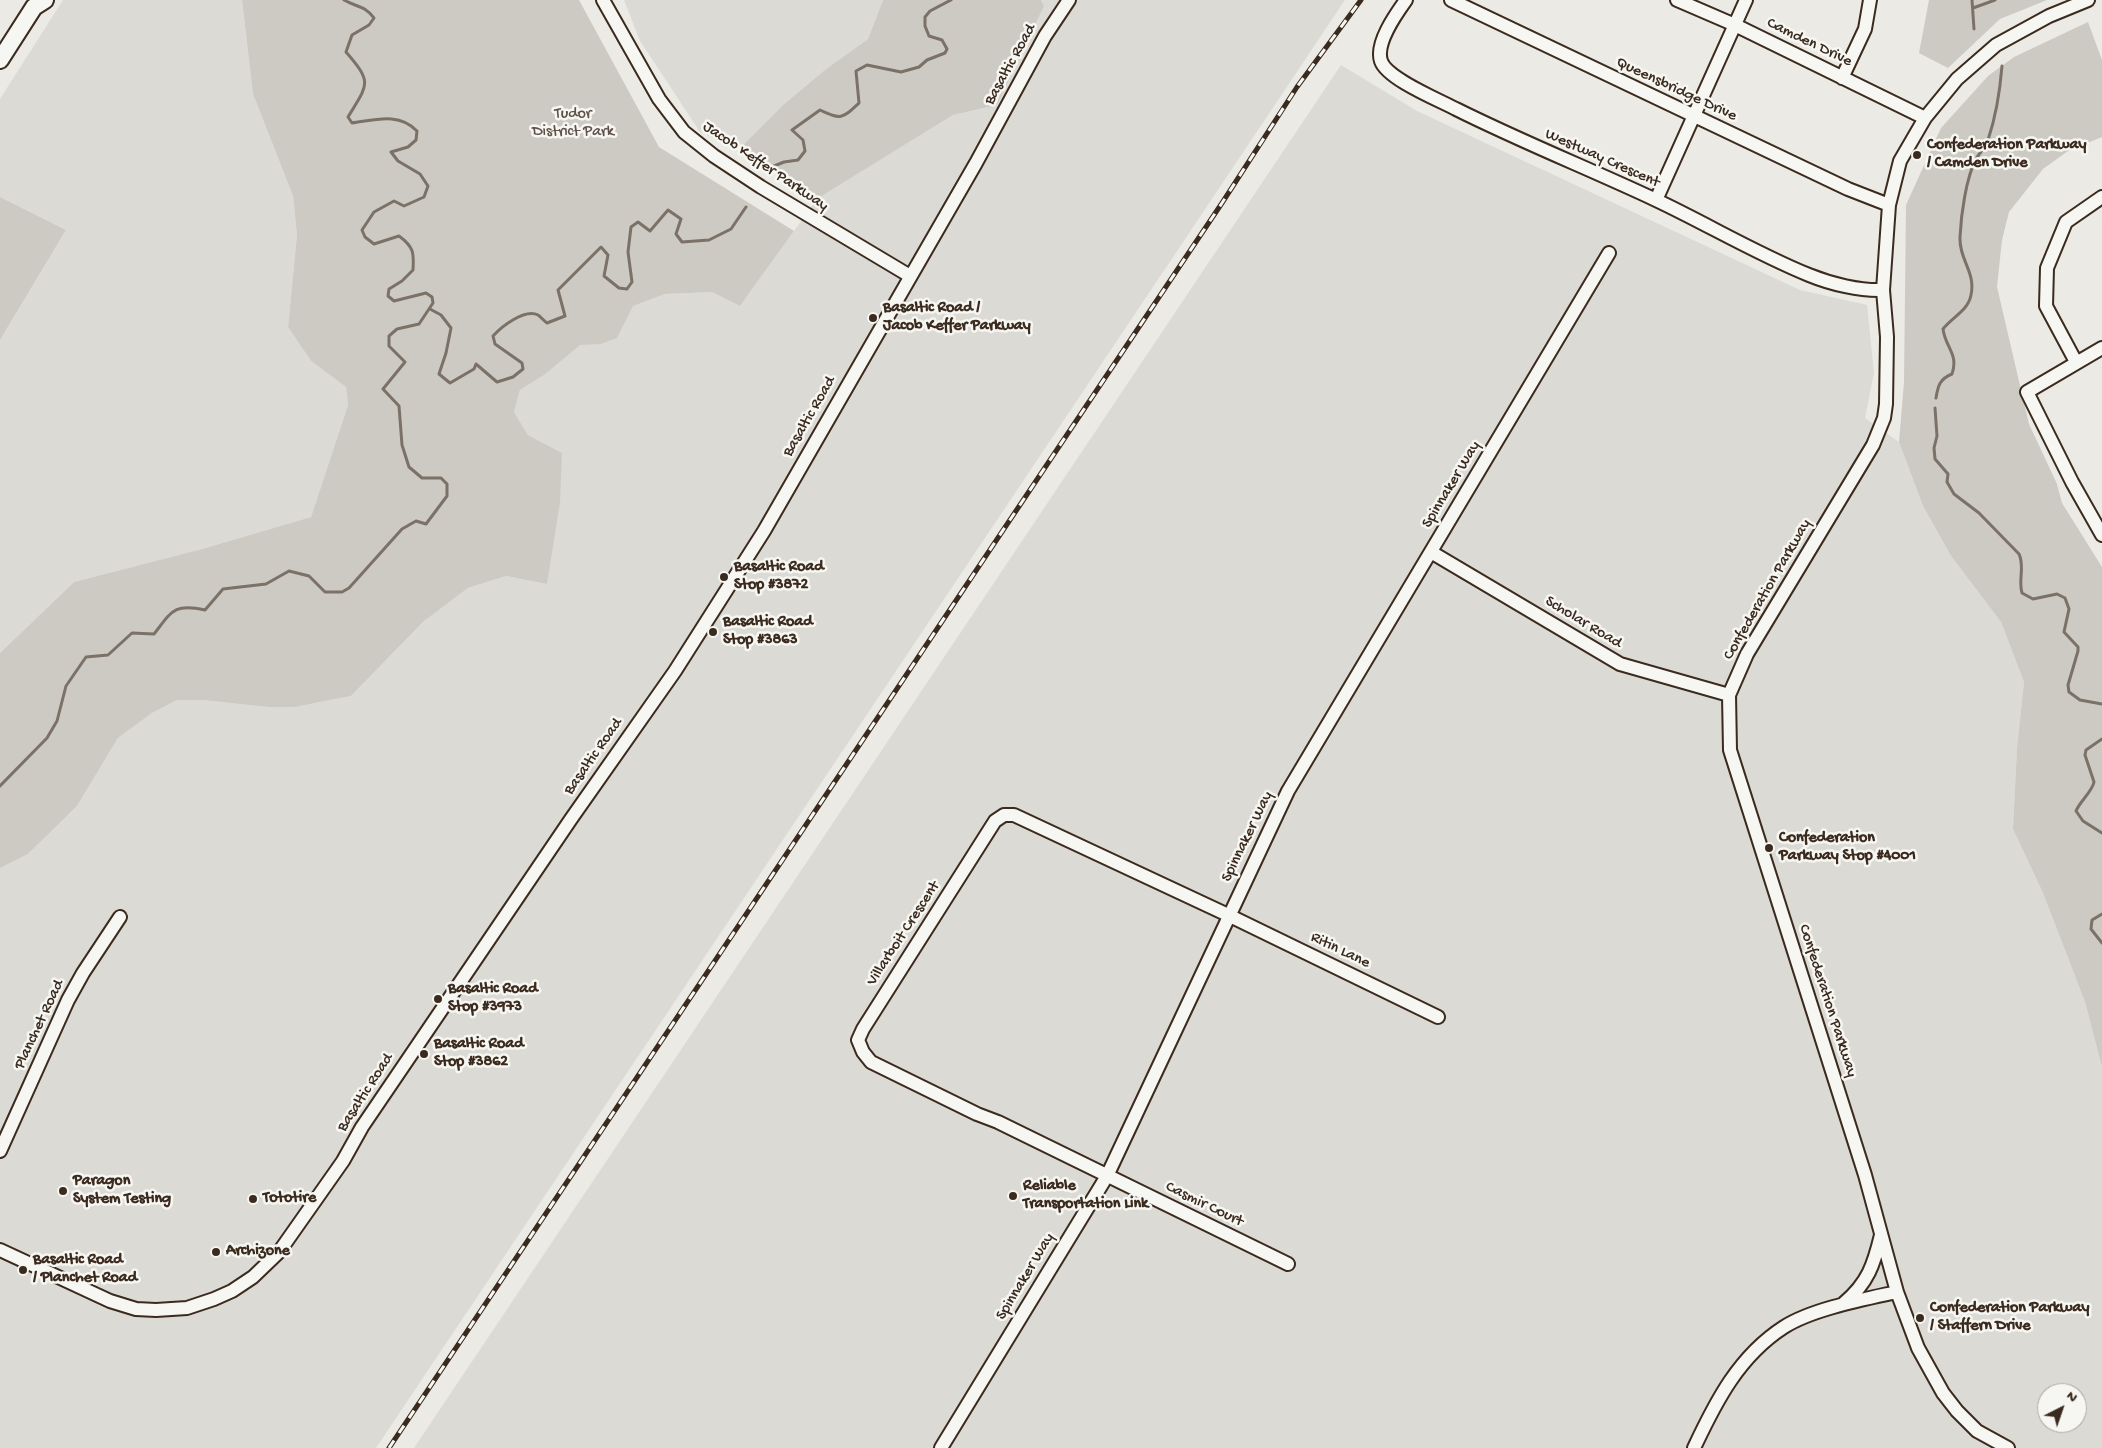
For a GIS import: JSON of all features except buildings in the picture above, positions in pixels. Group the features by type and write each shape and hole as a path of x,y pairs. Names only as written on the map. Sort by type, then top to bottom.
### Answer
{"main road":[{"path":"0,60 37,2"}],"street":[{"name":"Jacob Keffer Parkway","path":"603,0 659,99 690,137 714,156 768,192 910,276"},
{"name":"Basaltic Road","path":"0,1250 110,1300 136,1309 187,1308 232,1291 266,1266 292,1235 488,941 700,633 764,531 976,163 1045,36 1069,0"},
{"name":"Westway Crescent","path":"1406,0 1392,19 1381,44 1381,62 1392,75 1416,90 1504,133 1656,200 1810,276 1871,291 1883,290"},
{"name":"Queensbridge Drive","path":"1451,0 1848,190 1889,205"},
{"name":"Camden Drive","path":"1677,0 1735,25 1925,118"},
{"path":"1656,200 1746,0"},
{"path":"1842,78 1865,28 1870,0"},
{"name":"Confederation Parkway","path":"2008,1448 1977,1431 1957,1411 1943,1393 1918,1348 1898,1292 1865,1175 1730,750 1730,695 1747,654 1873,445 1884,418 1887,336 1883,290 1889,205 1900,161 1925,118 1957,79 1996,45 2049,16 2088,0"},
{"path":"2076,362 2046,306 2047,268 2066,222 2102,197"},
{"name":"Spinnaker Way","path":"942,1448 1106,1176 1288,791 1609,253"},
{"path":"2102,348 2027,392 2072,482 2102,535"},
{"name":"Scholar Road","path":"1432,552 1620,664 1730,695"},
{"name":"Villarboit Crescent","path":"1106,1176 871,1062 863,1052 858,1040 863,1029 995,821 1004,815 1014,815 1025,819 1228,915"},
{"name":"Ritin Lane","path":"1228,915 1438,1017"},
{"name":"Planchet Road","path":"0,1151 68,1000 83,973 120,917"},
{"name":"Casmir Court","path":"1106,1176 1288,1264"},
{"path":"1842,1305 1859,1291 1875,1262 1881,1235"},
{"path":"1694,1448 1713,1408 1738,1368 1785,1326 1842,1305 1898,1292"}],"shaded area":[{"path":"63,0 242,0 253,94 293,196 297,235 288,327 311,361 346,387 348,405 311,517 202,549 74,582 0,653 0,340 66,230 0,197 0,99"},
{"path":"624,0 883,0 868,39 826,69 783,105 739,149 700,132 640,41"},
{"path":"1041,0 1345,0 376,1448 0,1448 0,868 28,854 77,806 118,738 152,713 177,700 202,700 268,707 295,707 351,696 423,622 468,588 506,576 547,584 562,453 528,435 514,412 520,390 544,375 580,344 601,344 617,338 632,306 665,294 712,292 740,306 817,199 953,115 997,105 1044,6"},
{"path":"1341,65 1417,111 1800,290 1867,305 1874,373 1865,418 1899,442 1923,506 1951,556 2001,622 2024,682 2017,747 2013,829 2043,893 2085,1002 2102,1067 2102,1448 414,1448"}],"green space":[{"name":"Tudor District Park","path":"242,0 579,0 659,147 794,231 740,306 712,292 665,294 633,306 617,338 601,344 580,345 544,375 520,390 514,412 528,435 562,453 560,502 547,584 506,576 468,588 423,622 351,696 295,707 268,707 202,700 177,700 152,713 118,738 77,806 28,854 0,868 0,653 74,582 202,549 311,517 348,405 346,387 311,361 288,327 297,235 293,196 253,94"},
{"path":"883,0 1041,0 1044,6 997,105 953,115 817,199 739,149 783,105 826,69 868,39"},
{"path":"1929,0 2047,0 2000,19 1948,68 1919,53"},
{"path":"2088,22 2102,60 2102,137 2068,151 2043,169 2009,212 2002,240 1997,287 2029,424 2057,484 2062,503 2102,567 2102,1067 2085,1002 2043,893 2013,829 2017,747 2024,682 2001,622 1951,556 1923,506 1899,442 1904,382 1906,205 1941,128 1988,76 2014,57"},
{"path":"0,197 66,230 0,340"}],"waterway":[{"path":"0,786 47,738 57,721 66,686 86,657 108,655 132,633 154,634 170,614 180,608 205,610 223,589 266,584 289,571 309,576 325,592 342,592 349,588 402,529 416,521 426,524 447,496 447,484 441,478 422,478 409,467 402,445 399,406 383,389 405,362 389,346 389,336 397,329 419,324 433,303 432,297 426,293 394,301 388,296 389,289 402,281 413,270 412,251 408,244 399,236 374,244 365,237 362,230 374,212 394,201 404,206 424,197 428,186 420,174 398,161 391,152 408,147 416,140 417,131 410,125 395,119 378,119 352,123 348,117 360,97 365,84 361,71 346,52 352,35 369,25 374,18 364,9 344,0"},
{"path":"774,166 798,160 805,151 803,140 792,130 820,110 841,116 845,115 859,103 856,71 867,65 901,72 919,67 927,60 945,53 947,49 942,40 929,36 925,26 925,17 930,11 951,0"},
{"path":"1972,0 1974,29"},
{"path":"1973,8 1995,0"},
{"path":"1936,398 1940,383 1952,374 1954,367 1953,356 1943,329 1963,310 1971,295 1971,279 1960,245 1963,208 1972,167 1987,143 1991,131 2002,66"},
{"path":"430,309 441,315 451,328 439,374 450,383 474,369 476,364 497,382 513,377 523,369 522,363 495,344 493,336 507,324 527,314 538,315 547,323 565,316 558,290 601,247 608,255 604,276 619,288 627,289 632,282 628,252 631,227 638,222 650,231 668,210 681,219 676,234 682,242 709,240 731,229 746,207"},
{"path":"1935,408 1937,436 1934,448 1935,459 1948,474 1947,482 1954,494 1979,513 2019,554 2021,559 2022,593 2033,599 2057,594 2065,598 2069,609 2064,632 2078,647 2068,685 2069,692 2080,700 2102,704"},
{"path":"2102,739 2086,750 2085,755 2094,782 2076,811 2083,821 2102,833"},
{"path":"2102,914 2092,920 2091,929 2102,943"}],"railway":[{"path":"389,1448 1222,203 1297,87 1361,0"}],"place":[{"name":"Confederation Parkway / Camden Drive","path":"1917,155"},
{"name":"Basaltic Road / Jacob Keffer Parkway","path":"873,318"},
{"name":"Basaltic Road Stop #3872","path":"724,577"},
{"name":"Basaltic Road Stop #3863","path":"713,632"},
{"name":"Confederation Parkway Stop #4001","path":"1769,848"},
{"name":"Basaltic Road Stop #3973","path":"438,999"},
{"name":"Basaltic Road Stop #3862","path":"424,1054"},
{"name":"Paragon System Testing","path":"63,1191"},
{"name":"Reliable Transportation Link","path":"1013,1196"},
{"name":"Tototire","path":"253,1199"},
{"name":"Archizone","path":"216,1252"},
{"name":"Basaltic Road / Planchet Road","path":"23,1270"},
{"name":"Confederation Parkway / Staffern Drive","path":"1920,1318"}]}
